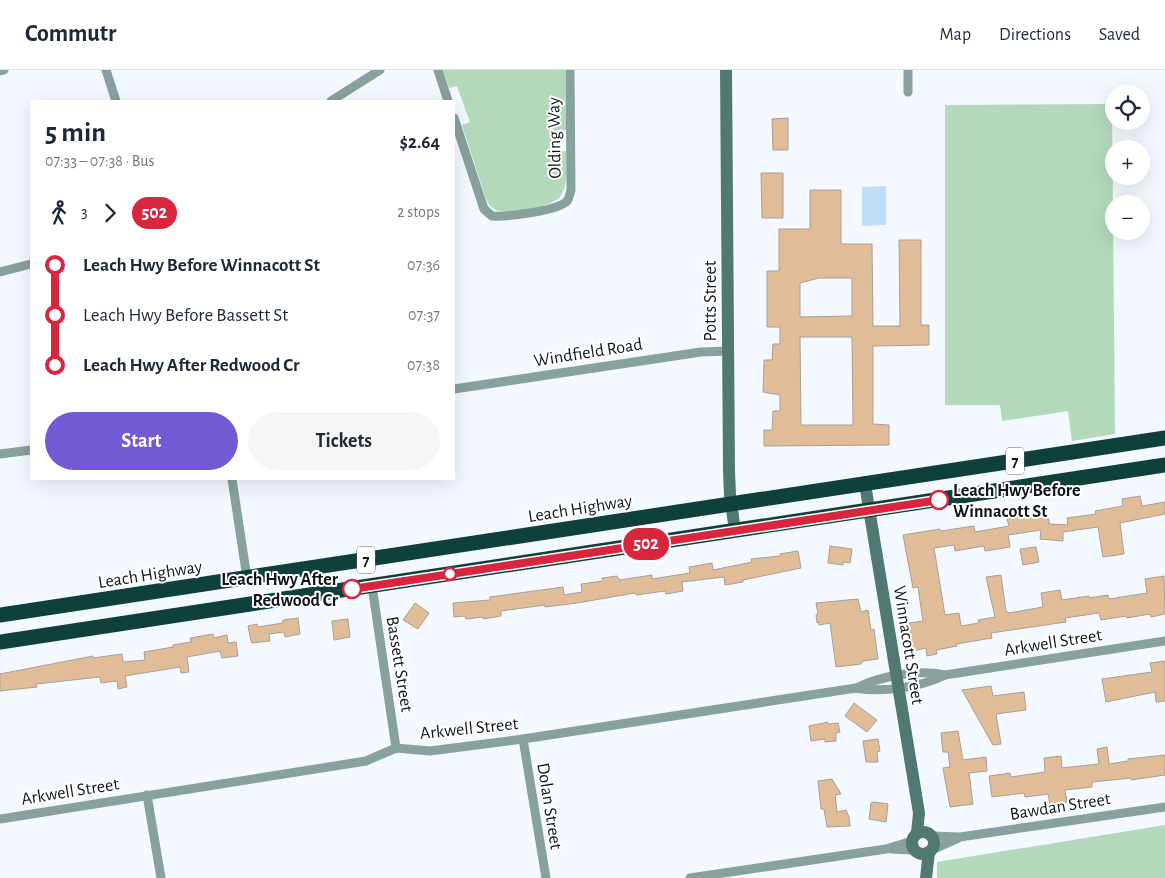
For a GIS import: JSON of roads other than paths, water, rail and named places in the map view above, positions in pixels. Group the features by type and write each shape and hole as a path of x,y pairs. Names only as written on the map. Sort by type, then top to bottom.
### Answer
{"highway":[{"name":"Leach Highway","path":"0,615 1165,438"},
{"name":"7","path":"0,642 1165,465"}],"street":[{"path":"0,71 4,70"},
{"path":"106,70 116,100"},
{"path":"333,100 380,70"},
{"path":"438,70 448,100"},
{"name":"Olding Way","path":"455,121 484,208 492,216 503,217 556,208 567,201 571,190 570,70"},
{"name":"Potts Street","path":"726,70 728,471 735,531"},
{"path":"908,70 908,92"},
{"path":"0,272 30,264"},
{"name":"Windfield Road","path":"455,389 701,352 728,352"},
{"path":"0,454 30,450"},
{"path":"232,480 246,578"},
{"name":"Winnacott Street","path":"865,484 919,812 926,878"},
{"name":"Bassett Street","path":"372,586 396,748"},
{"name":"Arkwell Street","path":"0,819 366,761 396,748 430,751 523,739 856,688 869,682 897,682 930,672 946,675 1165,641"},
{"name":"Dolan Street","path":"523,739 546,878"},
{"path":"147,795 161,878"},
{"name":"Bawdan Street","path":"690,878 1165,806"},
{"name":"Bawdan Street","path":"923,844 960,837"}],"water":[{"path":"886,186 886,225 862,226 862,187"}],"place":[{"name":"Leach Hwy Before Winnacott St","path":"939,500"},
{"name":"Leach Hwy After Redwood Cr","path":"352,589"}]}
